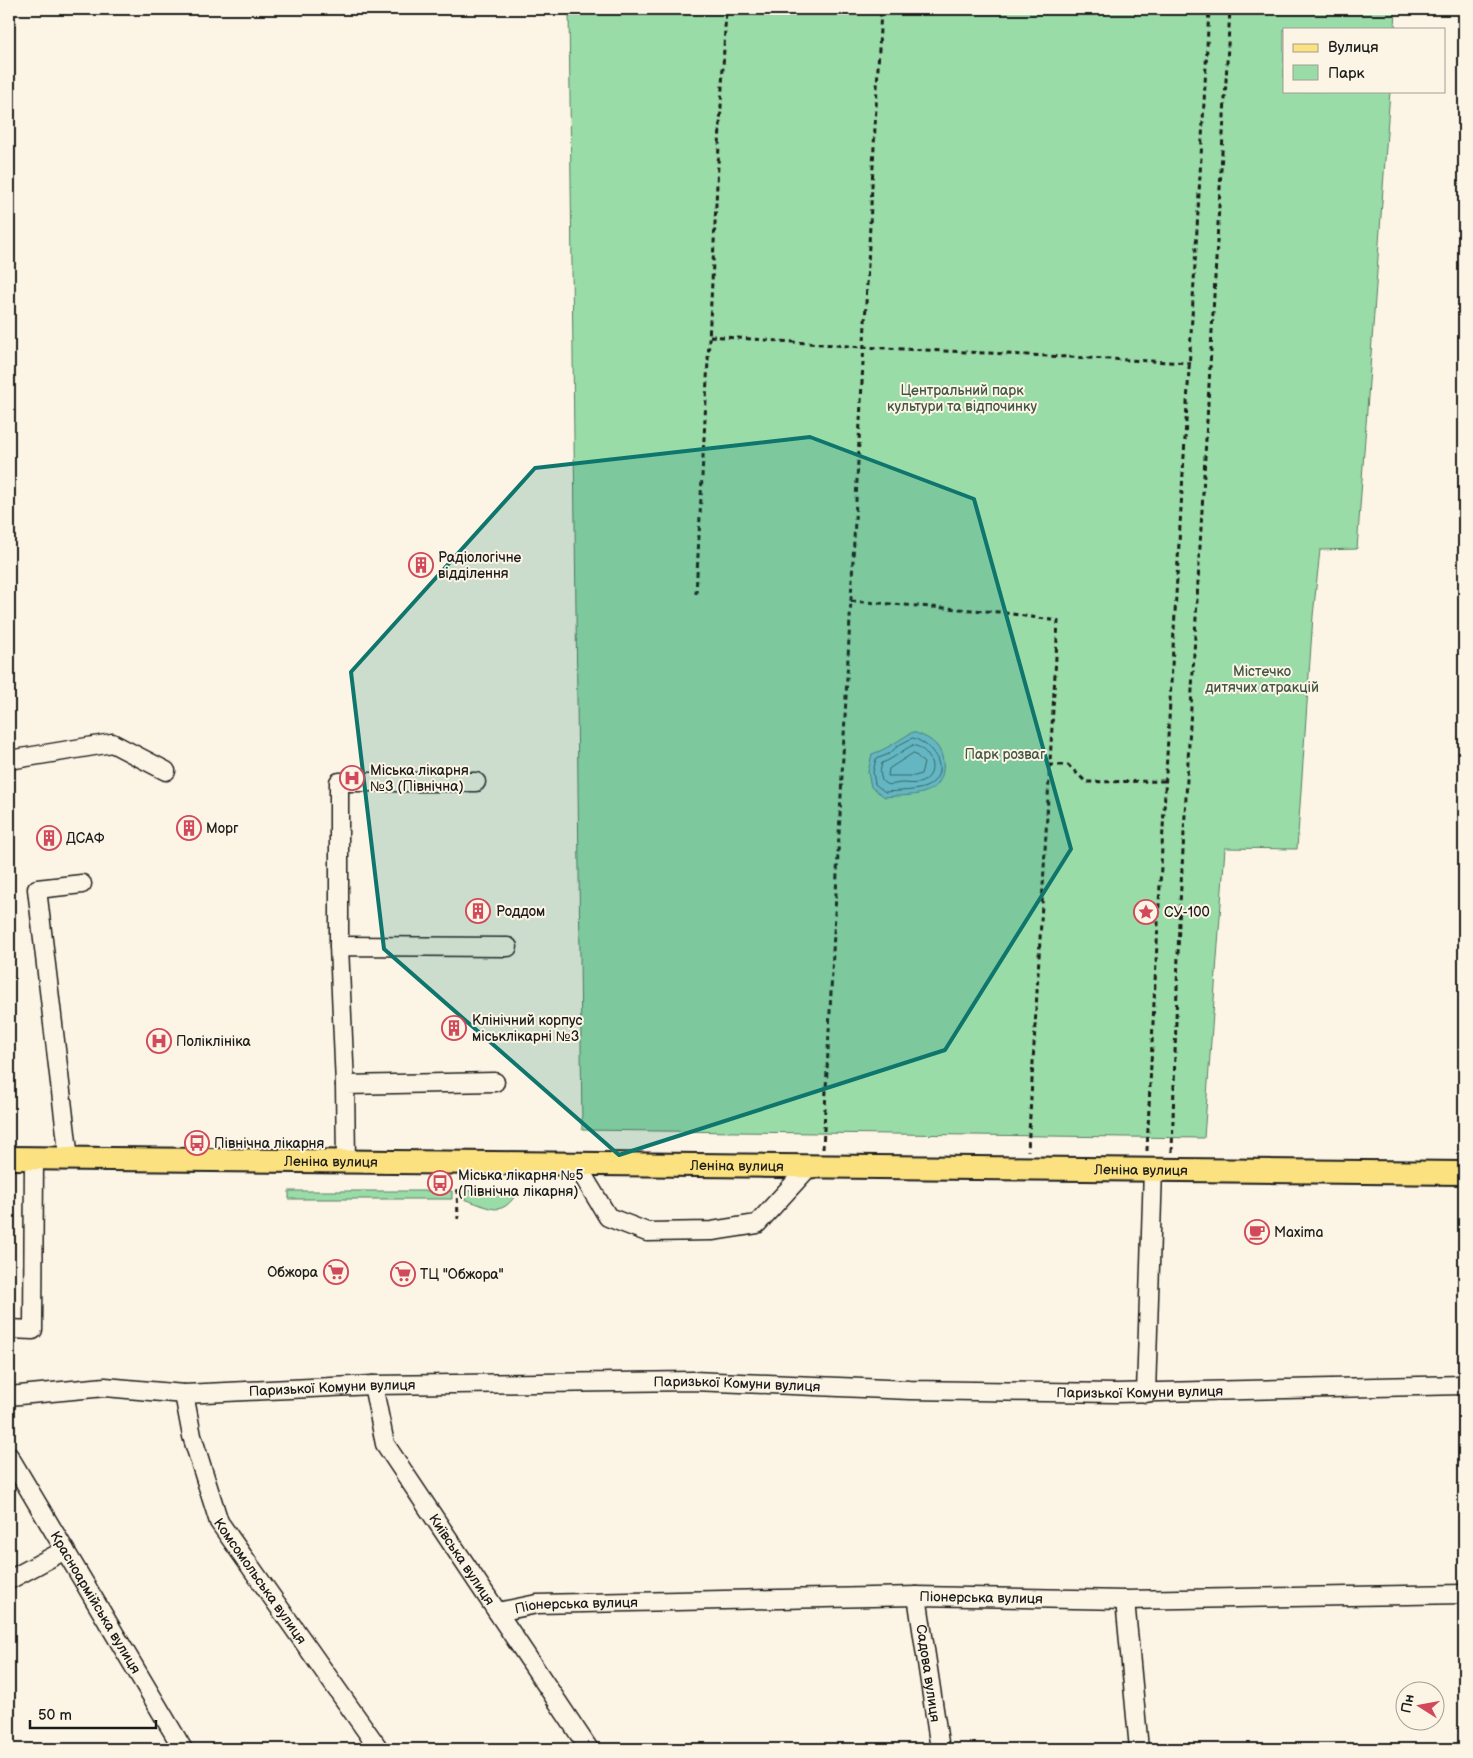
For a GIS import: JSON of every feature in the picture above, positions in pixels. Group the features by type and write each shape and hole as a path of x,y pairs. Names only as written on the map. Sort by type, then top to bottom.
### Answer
{"main road":[{"name":"Леніна вулиця","path":"9,1158 1157,1169 1464,1174"}],"street":[{"path":"9,760 112,743 166,771"},
{"path":"346,1161 345,1085 338,946 339,782 476,782"},
{"path":"70,1159 37,889 82,884"},
{"path":"338,946 508,947"},
{"path":"345,1085 495,1082"},
{"path":"9,1329 33,1330 34,1158"},
{"path":"576,1164 608,1217 646,1232 712,1231 757,1224 816,1167"},
{"path":"1146,1392 1157,1169"},
{"name":"Паризької Комуни вулиця","path":"9,1396 105,1387 184,1394 373,1385 693,1381 910,1390 1146,1392 1464,1385"},
{"name":"Київська вулиця","path":"373,1385 385,1444 589,1749"},
{"name":"Комсомольська вулиця","path":"184,1394 192,1436 219,1522 379,1749"},
{"name":"Красноармійська вулиця","path":"9,1456 184,1749"},
{"path":"9,1580 65,1550"},
{"name":"Піонерська вулиця","path":"498,1612 537,1604 917,1596 1125,1600 1464,1594"},
{"name":"Садова вулиця","path":"917,1596 940,1749"},
{"path":"1125,1600 1138,1749"}],"path":[{"path":"696,594 726,9"},
{"path":"816,1167 851,601 880,9"},
{"path":"1157,1169 1166,782 1191,363 1209,9"},
{"path":"1157,1169 1179,922 1230,9"},
{"path":"710,336 863,347 1191,363"},
{"path":"851,601 999,612 1058,621 1027,1169"},
{"path":"1049,764 1068,765 1086,782 1166,782"},
{"path":"458,1190 458,1219"}],"highlighted area":[{"path":"810,437 974,499 1071,849 945,1050 619,1155 384,949 351,672 535,468"}],"green space":[{"name":"Центральний парк культури та відпочинку","path":"569,9 1396,9 1395,28 1283,28 1283,92 1390,92 1357,549 1320,550 1313,616 1297,849 1225,848 1204,1138 582,1130"},
{"path":"519,1190 506,1206 494,1209 462,1199 462,1191"},
{"path":"289,1191 452,1191 452,1199 289,1199"}],"water":[{"path":"913,732 931,740 940,750 943,763 942,776 935,787 925,792 914,795 885,797 871,787 868,772 872,754"}],"place":[{"name":"Радіологічне відділення","path":"421,565"},
{"name":"Міська лікарня №3 (Північна)","path":"352,778"},
{"name":"Морг","path":"189,828"},
{"name":"ДСАФ","path":"49,838"},
{"name":"Роддом","path":"478,911"},
{"name":"СУ-100","path":"1146,912"},
{"name":"Клінічний корпус міськлікарні №3","path":"454,1028"},
{"name":"Поліклініка","path":"159,1041"},
{"name":"Північна лікарня","path":"197,1143"},
{"name":"Міська лікарня №5 (Північна лікарня)","path":"440,1183"},
{"name":"Maxima","path":"1257,1232"},
{"name":"Обжора","path":"336,1272"},
{"name":"ТЦ \"Обжора\"","path":"403,1274"}],"park label":[{"name":"Містечко дитячих атракцій","path":"1262,680"},
{"name":"Парк розваг","path":"1005,754"}]}
